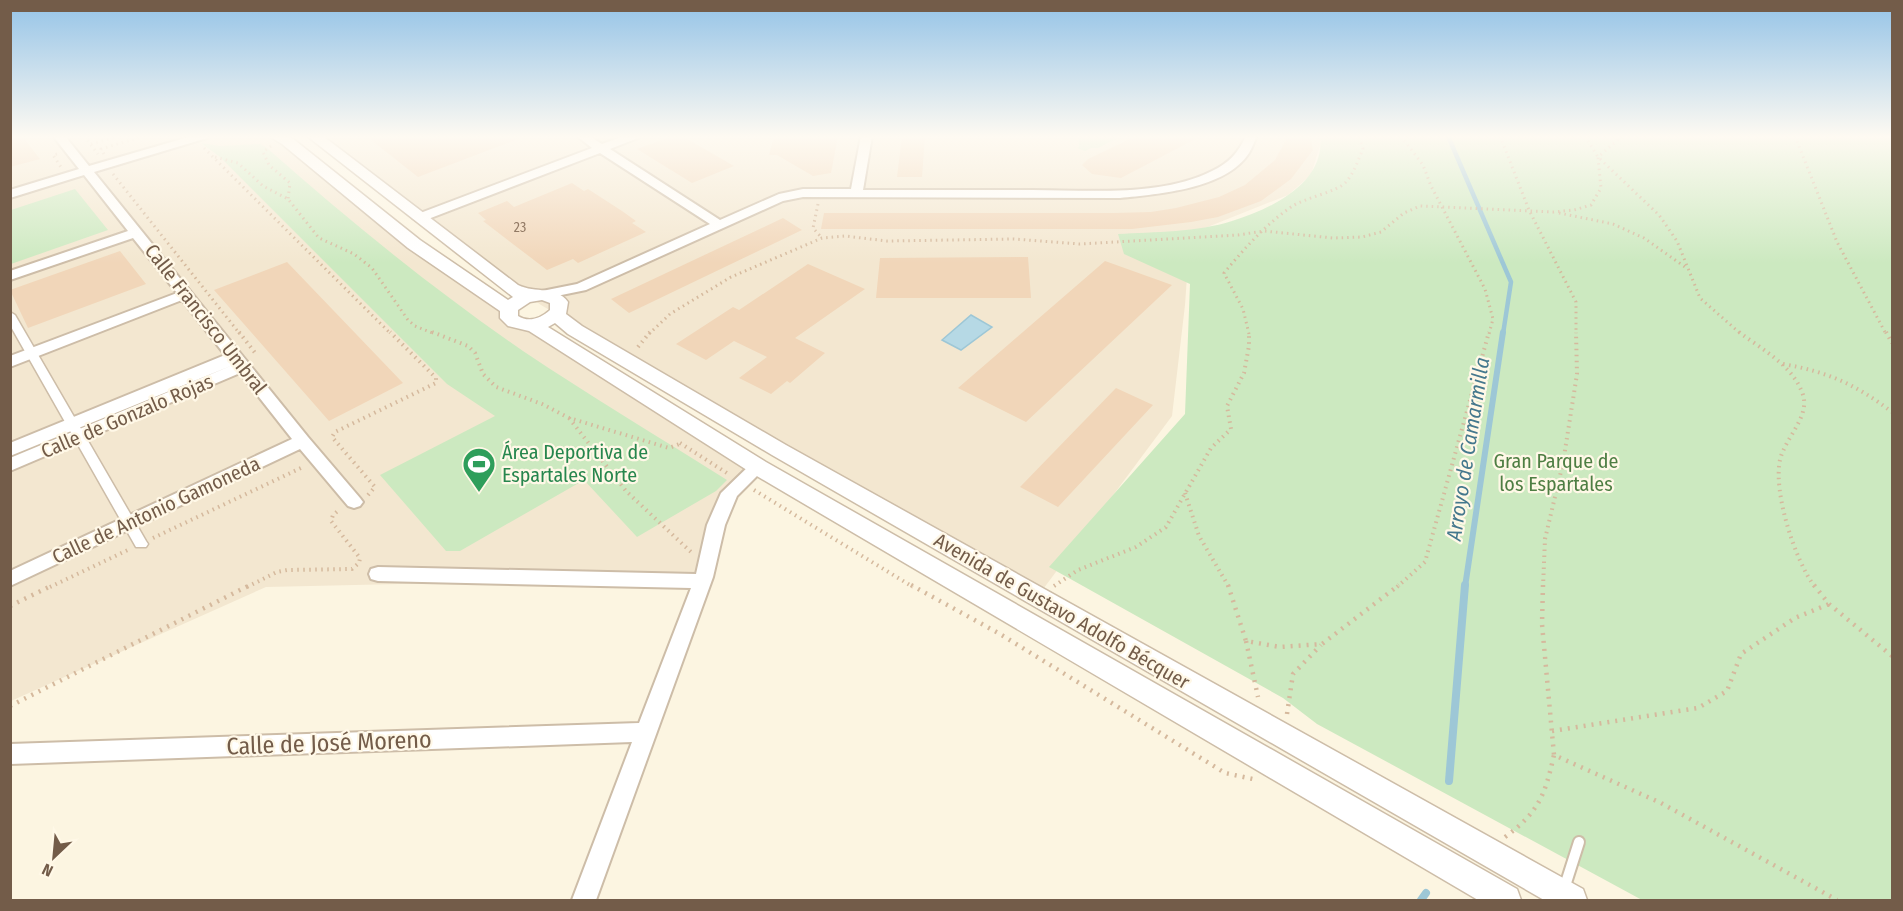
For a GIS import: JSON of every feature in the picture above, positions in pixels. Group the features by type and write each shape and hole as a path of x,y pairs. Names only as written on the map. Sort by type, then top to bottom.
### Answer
{"street":[{"path":"10,186 40,179"},
{"path":"10,194 53,179"},
{"name":"Calle Francisco Umbral","path":"92,179 137,232 302,441 354,502"},
{"path":"334,179 414,243 509,309"},
{"name":"Avenida de Gustavo Adolfo Bécquer","path":"368,179 512,289 575,330 779,450 1567,898"},
{"path":"419,218 522,179"},
{"path":"648,179 718,224"},
{"path":"857,192 859,179"},
{"path":"581,287 543,308 516,302 509,309 508,314 512,321 543,308 581,287 718,224 779,198 803,193 1120,194 1164,189 1199,179"},
{"path":"10,276 137,232"},
{"path":"10,362 29,349 182,290"},
{"name":"Avenida de Gustavo Adolfo Bécquer","path":"543,308 705,433 750,474 1372,821 1506,900"},
{"path":"10,315 141,544"},
{"path":"10,350 29,349"},
{"name":"Calle de Gonzalo Rojas","path":"10,465 76,430 239,361"},
{"name":"Calle de Gonzalo Rojas","path":"10,450 76,430"},
{"name":"Calle de Antonio Gamoneda","path":"10,579 302,441"},
{"path":"584,900 648,732 704,574 716,525 730,492 750,474"},
{"path":"378,574 704,574"},
{"name":"Calle de José Moreno","path":"10,754 648,732"}],"lane":[{"path":"1567,898 1580,842"}],"path":[{"path":"255,179 263,186 288,200 319,238 354,254 372,268 408,320 415,326 468,346 475,353 483,374 496,387 542,404 569,418 669,448 705,433"},
{"path":"286,179 291,182 292,190 288,200"},
{"path":"1056,584 1078,570 1136,547 1166,527 1211,448 1231,429 1227,406 1244,375 1250,353 1249,323 1235,289 1224,273 1236,257 1264,231 1305,199 1338,189 1348,179"},
{"path":"1287,714 1293,674 1322,644 1395,589 1425,561 1477,384 1493,319 1485,289 1428,179"},
{"path":"1502,839 1526,823 1544,798 1554,755 1542,624 1545,539 1563,463 1577,374 1576,302 1529,210 1517,179"},
{"path":"1553,212 1574,210 1591,205 1601,188 1600,179"},
{"path":"1621,179 1659,215 1677,241 1700,298 1730,326 1783,364 1802,392 1804,409 1780,460 1781,500 1795,549 1810,580 1829,604 1893,656"},
{"path":"1809,179 1833,238 1893,343"},
{"path":"818,202 813,228 822,238"},
{"path":"638,347 654,327 670,314 731,277 822,238 845,236 887,241 1014,239 1080,244 1238,235 1264,231 1333,238 1362,237 1381,232 1404,213 1420,206 1454,206 1553,212 1613,224 1644,238 1687,268"},
{"path":"1783,364 1818,370 1867,393 1893,412"},
{"path":"569,418 626,491 704,574"},
{"path":"680,443 750,474 917,589 1000,634"},
{"path":"1185,493 1199,536 1227,581 1246,641 1258,697"},
{"path":"1552,731 1698,708 1727,691 1741,654 1795,618 1829,604"},
{"path":"1246,641 1280,647 1322,644"},
{"path":"1554,755 1661,803 1838,900"}],"shaded area":[{"path":"10,179 336,179 526,323 758,467 730,493 704,577 266,587 11,701"},
{"path":"368,179 1307,179 1288,195 1190,234 1185,305 1172,416 1038,596 541,305 419,218"}],"green space":[{"path":"242,179 303,179 392,253 489,327 574,384 727,480 716,491 637,537 584,480 460,551 446,551 380,475 495,416 447,384"},
{"name":"Gran Parque de los Espartales","path":"1892,179 1892,900 1642,900 1317,724 1283,698 1049,567 1185,414 1190,284 1124,254 1118,234 1176,231 1219,225 1247,216 1279,201 1305,180"},
{"path":"75,189 108,230 11,264 11,210"}],"water":[{"path":"971,315 992,327 961,350 942,340"}],"building":[{"path":"685,179 703,179 692,183"},
{"path":"1253,179 1291,179 1261,201 1218,217 1132,229 821,229 824,213 1151,212 1219,197 1245,185"},
{"path":"572,183 584,191 588,189 622,211 636,221 632,223 646,232 578,263 573,259 547,270 483,221 486,220 478,213 507,201 514,207"},
{"path":"783,218 802,230 629,313 611,299"},
{"path":"120,251 146,284 28,328 10,290"},
{"path":"1028,257 1031,298 876,298 880,258"},
{"path":"1105,261 1172,285 1026,422 958,388"},
{"path":"287,262 403,383 329,421 214,290"},
{"path":"808,264 865,289 795,338 825,353 790,383 787,381 771,394 739,378 767,357 734,341 706,360 676,344 733,307 739,310"},
{"path":"1116,388 1153,405 1058,507 1020,487"}],"waterway":[{"name":"Arroyo de Camarmilla","path":"1466,179 1511,282 1503,334"},
{"name":"Arroyo de Camarmilla","path":"1465,587 1503,332"},
{"name":"Arroyo de Camarmilla","path":"1449,781 1465,585"},
{"path":"1421,900 1426,893"}],"place":[{"name":"Área Deportiva de Espartales Norte","path":"479,493"}]}
